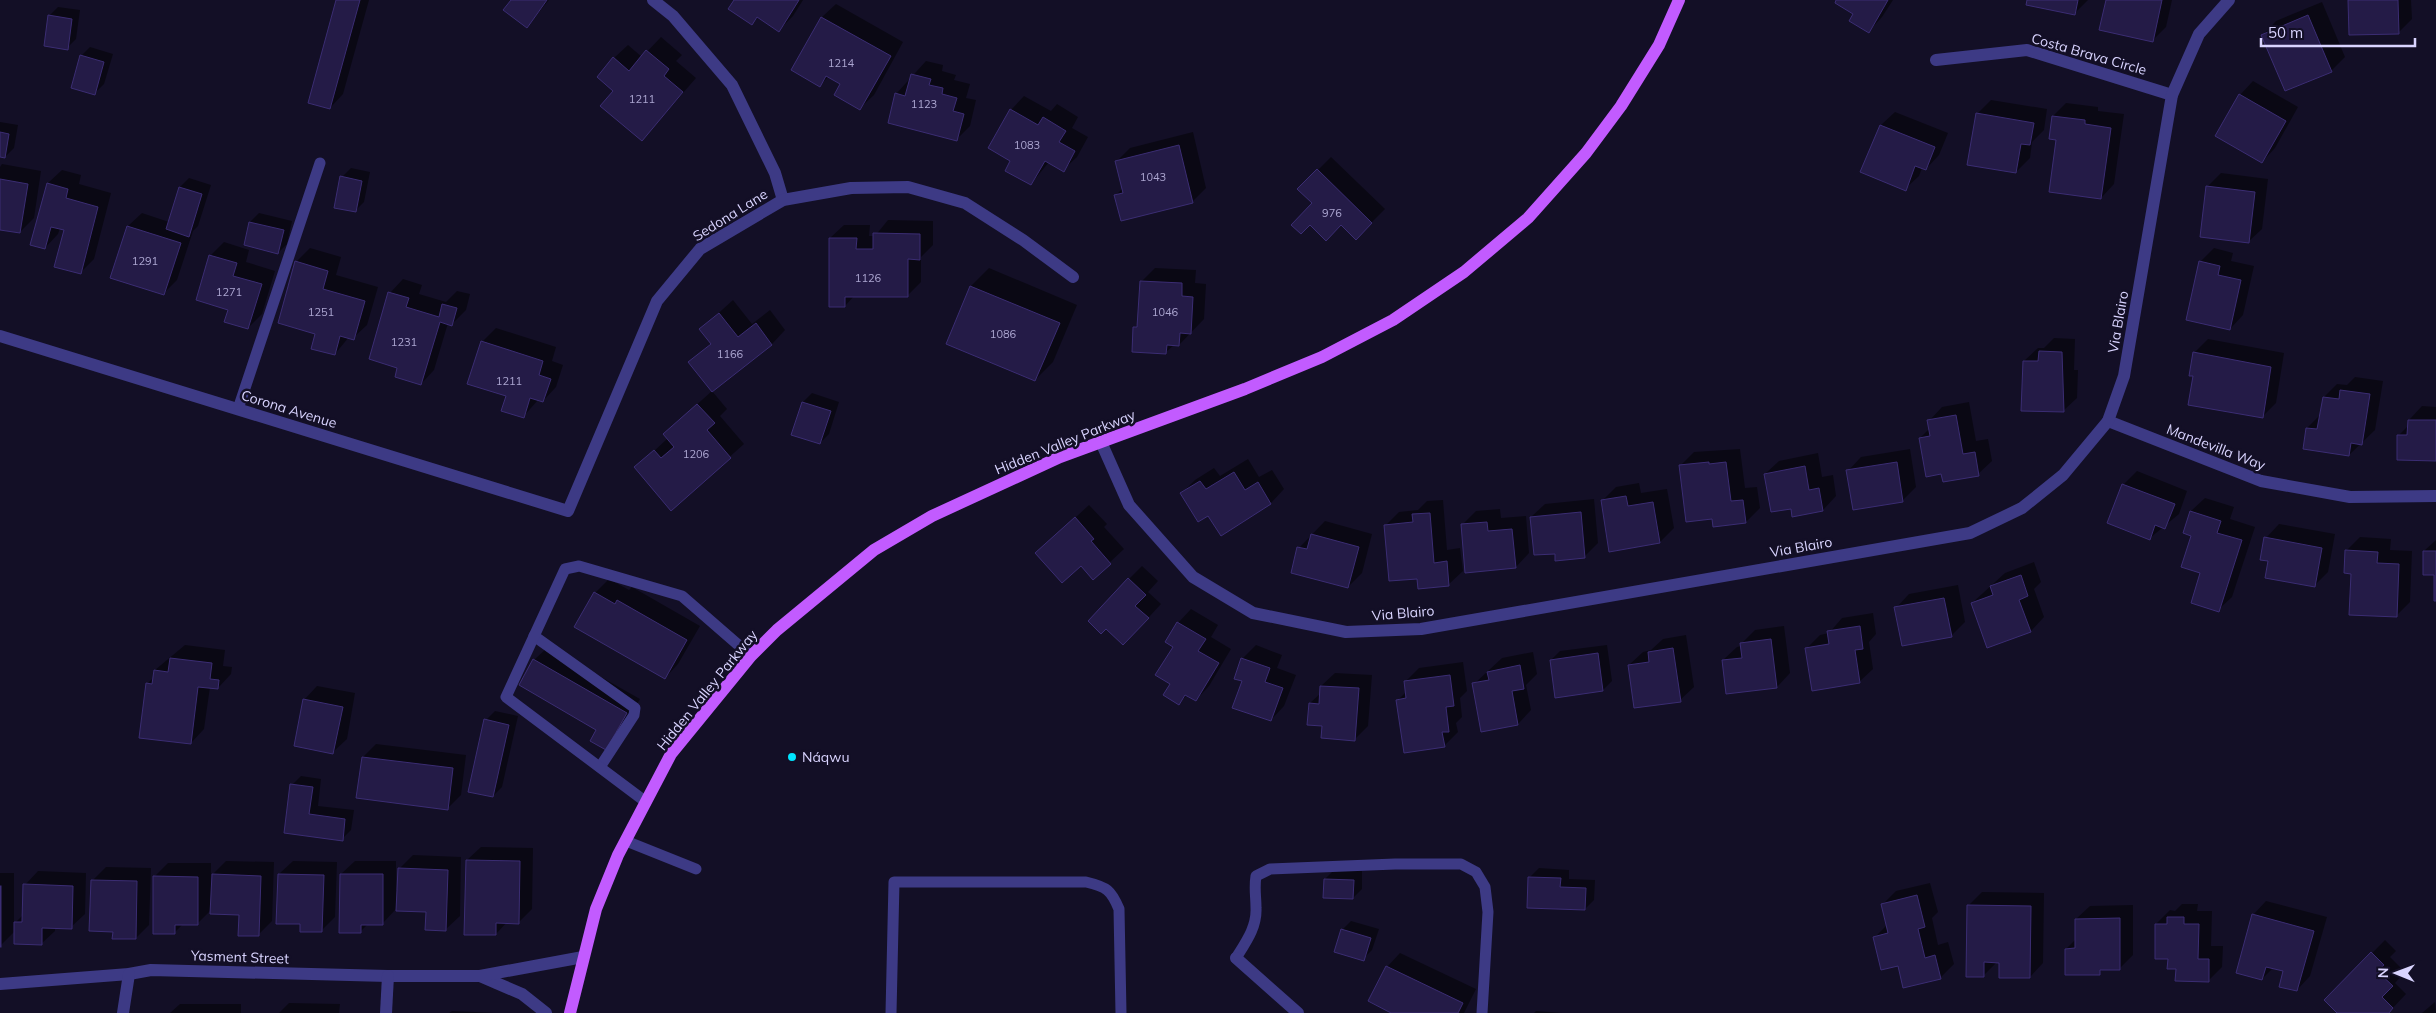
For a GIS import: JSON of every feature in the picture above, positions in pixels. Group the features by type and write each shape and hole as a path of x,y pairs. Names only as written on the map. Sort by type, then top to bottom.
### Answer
{"main road":[{"name":"Hidden Valley Parkway","path":"570,1013 596,910 646,802 672,754 751,656 777,630 874,550 932,516 1060,457 1245,389 1322,357 1394,320 1464,272 1528,218 1586,153 1621,106 1649,60 1679,0"}],"street":[{"path":"653,0 673,16 732,85 776,173 782,200"},
{"name":"Via Blairo","path":"1101,442 1129,505 1193,577 1253,613 1346,632 1421,629 1970,533 2022,508 2063,475 2108,421 2124,376 2172,95 2199,34 2229,0"},
{"name":"Costa Brava Circle","path":"1936,60 2027,50 2172,95"},
{"name":"Sedona Lane","path":"568,511 658,301 700,249 782,200 851,188 908,187 965,203 1023,240 1073,277"},
{"name":"Corona Avenue","path":"0,336 568,511"},
{"name":"Mandevilla Way","path":"2108,421 2260,481 2350,497 2436,496"},
{"name":"Yasment Street","path":"0,984 129,974 151,970 388,976 480,976 583,957"},
{"path":"1236,958 1298,1013"},
{"path":"123,1013 129,974"},
{"path":"386,1013 388,976"},
{"name":"Yasment Street","path":"480,976 522,994 546,1013"}],"lane":[{"path":"238,409 320,163"},
{"path":"646,802 506,697 566,569 578,566 682,596 751,656"},
{"path":"534,636 635,708 634,714 600,767"},
{"path":"626,842 696,869"},
{"path":"1236,958 1254,928 1256,876 1270,869 1395,864 1461,864 1476,872 1485,887 1488,912 1482,1013"},
{"path":"891,1013 894,882 1086,882 1104,886 1114,897 1119,910 1121,1013"}],"building":[{"path":"336,0 360,0 330,109 308,103"},
{"path":"511,0 547,0 527,28 503,10"},
{"path":"734,0 799,0 779,32 757,17 752,25 728,9"},
{"path":"1836,0 1888,0 1869,33 1849,21 1853,14 1835,3"},
{"path":"2027,0 2078,0 2075,15 2026,5"},
{"path":"2106,0 2162,0 2153,42 2099,30"},
{"path":"2348,0 2398,0 2399,34 2349,35"},
{"path":"48,15 72,19 68,50 44,46"},
{"path":"2308,15 2332,72 2285,91 2261,35"},
{"path":"821,17 891,56 860,110 834,95 840,84 826,76 820,87 791,70"},
{"path":"646,50 669,69 664,76 683,92 642,141 600,106 613,91 597,77 613,57 629,71"},
{"path":"80,55 104,62 95,95 71,88"},
{"path":"911,74 931,79 929,85 943,88 942,94 957,98 953,111 964,114 957,141 888,123 895,93 905,96"},
{"path":"2239,94 2286,121 2262,163 2215,136"},
{"path":"1010,109 1038,125 1043,117 1066,131 1059,142 1075,151 1064,172 1045,161 1031,185 1005,171 1010,161 988,148"},
{"path":"1976,113 2034,123 2030,145 2021,144 2016,173 1967,165"},
{"path":"2052,116 2085,120 2085,124 2111,128 2101,199 2049,192 2056,140 2049,139"},
{"path":"1880,125 1935,147 1926,170 1915,166 1906,191 1860,172"},
{"path":"0,132 9,134 5,158 0,157"},
{"path":"1179,145 1193,203 1121,221 1114,195 1123,193 1115,161"},
{"path":"1317,169 1372,223 1356,240 1341,225 1326,241 1310,225 1301,234 1291,225 1312,203 1297,189"},
{"path":"340,176 362,181 356,212 334,208"},
{"path":"0,179 28,184 20,233 0,230"},
{"path":"47,183 68,189 66,198 98,207 81,274 54,267 64,230 51,227 45,249 30,245"},
{"path":"2206,186 2255,192 2249,243 2200,237"},
{"path":"179,187 202,194 189,237 166,229"},
{"path":"249,222 284,230 278,254 244,245"},
{"path":"127,226 181,243 164,295 110,278"},
{"path":"873,233 920,234 920,260 908,259 908,297 845,297 845,307 829,307 829,238 857,238 856,249 873,249"},
{"path":"209,255 237,263 233,276 262,284 248,329 224,322 228,310 196,300"},
{"path":"295,261 328,271 323,289 365,301 354,340 340,336 335,355 311,349 315,334 278,323"},
{"path":"2199,261 2220,266 2218,275 2241,280 2230,330 2186,320"},
{"path":"1140,281 1182,283 1182,296 1193,297 1191,334 1180,333 1179,346 1167,345 1166,354 1132,352 1133,327 1137,327"},
{"path":"970,286 1060,323 1035,381 946,344"},
{"path":"388,292 409,298 406,307 439,317 442,304 457,308 452,326 440,322 421,385 395,377 397,368 369,359"},
{"path":"719,313 738,337 756,323 772,345 712,392 688,362 711,344 699,329"},
{"path":"481,341 543,361 539,375 551,379 543,402 530,398 524,418 501,411 506,396 467,384"},
{"path":"2039,351 2062,352 2064,412 2021,411 2023,361 2038,361"},
{"path":"2193,352 2271,367 2263,418 2188,405 2193,376 2189,376"},
{"path":"2340,390 2370,394 2362,445 2351,443 2349,456 2303,449 2306,428 2317,429 2323,397 2339,399"},
{"path":"802,402 831,411 820,444 791,435"},
{"path":"697,404 715,423 707,430 731,458 671,511 634,467 654,450 661,458 674,447 663,434"},
{"path":"1956,415 1963,454 1975,452 1979,476 1943,482 1941,474 1926,477 1919,438 1930,436 1927,420"},
{"path":"2408,420 2436,420 2436,461 2397,460 2397,435 2407,435"},
{"path":"1709,462 1709,464 1726,462 1731,501 1743,500 1746,523 1713,527 1712,519 1686,522 1679,465"},
{"path":"1897,462 1903,502 1853,510 1846,470"},
{"path":"1805,466 1809,490 1819,488 1823,511 1792,517 1791,509 1771,512 1764,474"},
{"path":"1234,472 1245,490 1258,482 1271,504 1221,536 1208,516 1198,522 1180,493 1200,481 1206,489"},
{"path":"2122,484 2175,504 2165,529 2155,525 2150,540 2107,523"},
{"path":"1626,496 1628,506 1653,502 1660,543 1609,552 1601,500"},
{"path":"2190,511 2221,521 2217,533 2242,540 2219,612 2191,603 2200,573 2181,567 2191,536 2183,533"},
{"path":"1581,512 1585,558 1555,561 1555,554 1534,555 1530,517"},
{"path":"1430,513 1434,563 1447,561 1449,586 1418,589 1417,579 1389,581 1384,525 1413,522 1412,514"},
{"path":"1075,517 1094,539 1091,541 1111,564 1093,580 1081,566 1062,583 1035,553"},
{"path":"1487,522 1488,531 1512,529 1516,568 1465,573 1461,524"},
{"path":"1311,534 1359,547 1348,588 1291,573 1297,547 1307,549"},
{"path":"2264,537 2322,548 2315,587 2265,578 2268,561 2260,560"},
{"path":"2345,550 2378,552 2377,563 2399,564 2397,617 2349,615 2351,574 2344,573"},
{"path":"2423,551 2436,551 2436,601 2434,601 2434,575 2423,575"},
{"path":"2021,575 2028,596 2019,600 2031,632 1987,648 1971,603 1993,595 1990,586"},
{"path":"1128,578 1146,595 1135,606 1149,618 1123,645 1106,629 1101,634 1088,621"},
{"path":"594,592 615,604 617,600 687,640 665,679 574,627"},
{"path":"1944,598 1952,637 1902,646 1894,607"},
{"path":"1177,622 1206,639 1198,651 1219,663 1196,701 1185,695 1179,705 1163,695 1170,684 1155,675 1173,647 1165,642"},
{"path":"1860,626 1863,649 1855,650 1860,683 1812,691 1805,648 1829,644 1827,631"},
{"path":"1771,639 1777,688 1726,694 1722,660 1742,658 1740,643"},
{"path":"1673,648 1681,702 1634,708 1628,665 1649,662 1648,652"},
{"path":"1598,653 1603,691 1555,698 1550,660"},
{"path":"170,658 212,663 210,679 219,680 218,689 198,687 191,744 139,738 146,683 152,684 154,670 168,672"},
{"path":"1241,658 1270,668 1265,682 1283,688 1271,721 1232,708 1242,681 1234,679"},
{"path":"533,659 627,713 606,750 590,741 596,730 519,685"},
{"path":"1520,665 1524,689 1512,691 1518,725 1481,732 1472,683 1489,680 1487,672"},
{"path":"1450,675 1454,706 1446,707 1449,732 1442,732 1445,747 1404,753 1396,700 1406,698 1404,681"},
{"path":"1320,686 1359,688 1355,741 1321,738 1322,726 1307,725 1309,703 1319,704"},
{"path":"303,699 343,707 333,754 294,746"},
{"path":"484,719 509,725 493,797 468,792"},
{"path":"362,757 453,768 448,810 356,798"},
{"path":"290,784 313,787 309,814 345,819 343,841 284,833"},
{"path":"466,860 520,861 519,924 496,923 496,935 464,935"},
{"path":"398,868 448,870 446,931 425,930 426,912 396,911"},
{"path":"212,874 261,876 259,936 238,936 239,915 210,914"},
{"path":"278,874 324,875 322,932 300,932 300,924 276,924"},
{"path":"340,874 383,874 383,925 361,925 361,933 339,933"},
{"path":"153,876 198,877 198,925 175,925 175,934 153,934"},
{"path":"1528,877 1561,878 1560,887 1586,888 1585,910 1527,908"},
{"path":"1324,879 1354,880 1353,899 1323,898"},
{"path":"91,880 137,881 136,939 112,939 113,932 89,931"},
{"path":"23,884 73,886 72,929 42,928 42,945 14,944 14,922 22,922"},
{"path":"1,886 1,947 0,947"},
{"path":"1917,895 1925,927 1918,929 1925,958 1935,955 1941,979 1903,988 1898,966 1881,970 1873,937 1888,933 1881,904"},
{"path":"1967,905 2031,906 2030,978 1999,978 1999,963 1984,962 1984,977 1966,977"},
{"path":"2252,914 2314,931 2297,991 2279,987 2283,971 2266,967 2262,980 2236,973"},
{"path":"2167,917 2184,917 2184,924 2199,924 2198,959 2209,959 2209,982 2175,981 2176,969 2167,969 2168,959 2155,959 2155,924 2167,924"},
{"path":"2120,918 2120,970 2100,970 2100,975 2065,975 2065,949 2075,948 2075,919"},
{"path":"1341,929 1371,938 1364,961 1334,952"},
{"path":"2371,952 2384,965 2377,971 2393,986 2382,997 2393,1008 2389,1013 2337,1013 2324,1000"},
{"path":"1386,966 1463,1003 1458,1013 1391,1013 1368,1001"}],"place":[{"name":"Náqwu","path":"792,757"}]}
